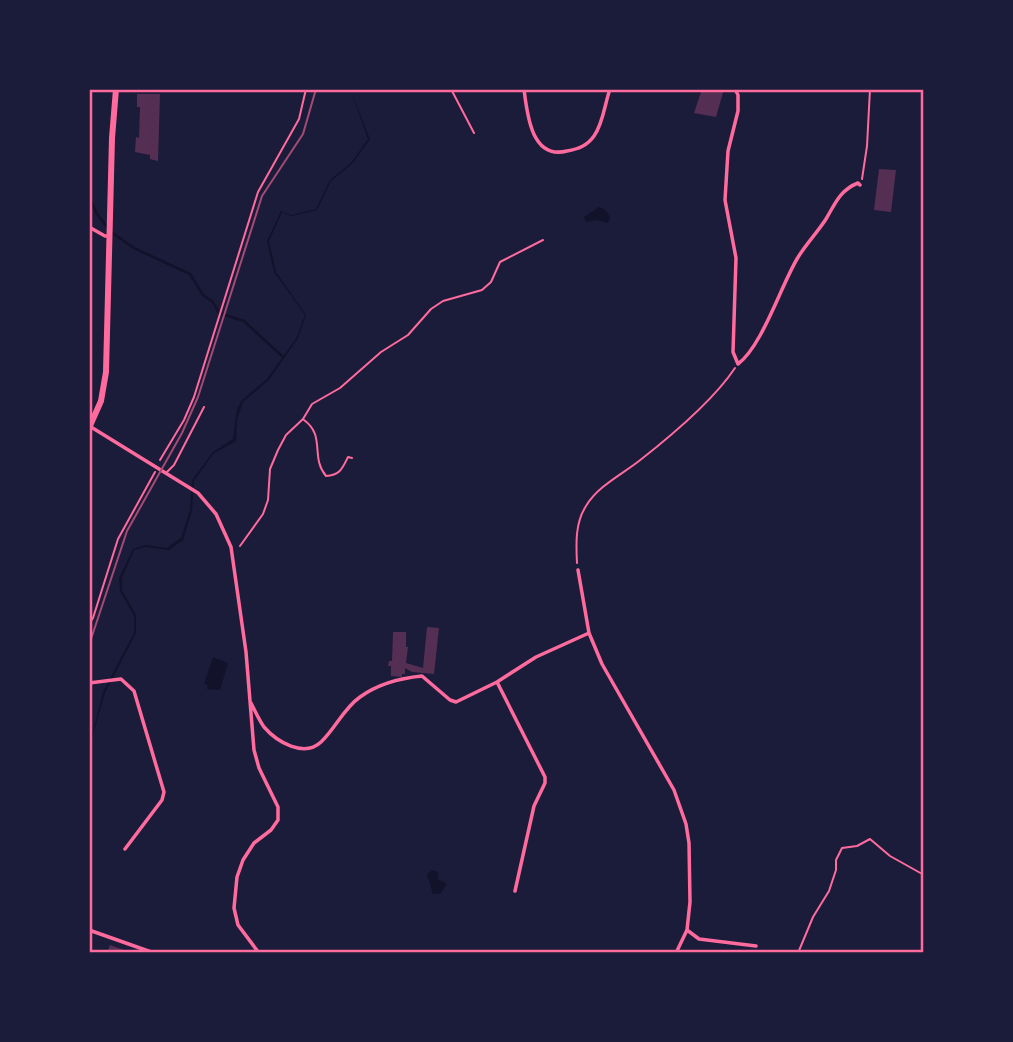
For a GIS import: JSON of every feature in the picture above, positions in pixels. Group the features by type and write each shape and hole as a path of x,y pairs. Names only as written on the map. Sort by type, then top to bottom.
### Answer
{"main road":[{"path":"90,427 101,401 106,372 112,138 116,89"}],"street":[{"path":"524,89 530,128 536,141 546,149 561,153 580,148 596,134 610,89"},
{"path":"735,89 738,95 738,111 728,151 725,200 736,258 733,352 738,364 753,346 798,257 834,204 851,186 858,183 860,185"},
{"path":"89,227 105,236 110,234"},
{"path":"90,427 198,493 216,514 230,547 246,652 254,750 259,768 278,807 278,820 271,830 254,843 243,860 237,877 234,908 238,925 259,953"},
{"path":"578,570 580,595 589,633 602,664 674,790 683,813 689,843 690,878 687,930 676,953"},
{"path":"250,702 265,727 278,740 295,748 309,749 321,743 359,697 377,686 422,676 456,702 497,682 536,657 589,633"},
{"path":"89,683 119,680 134,691 164,792 162,800 125,849"},
{"path":"497,682 545,777 545,783 534,806 515,891"},
{"path":"89,930 154,953"},
{"path":"687,930 699,939 756,946"}],"lane":[{"path":"451,89 474,133"},
{"path":"166,473 174,465 204,407"}],"path":[{"path":"89,624 118,539 194,397 258,192 299,119 306,89"},
{"path":"860,185 867,146 870,89"},
{"path":"240,546 263,514 268,500 270,469 278,450 286,435 303,419 312,404 340,387 381,352 408,335 431,309 443,301 482,290 491,282 500,262 542,240"},
{"path":"578,570 576,541 584,508 593,497 653,450 722,387 738,364"},
{"path":"303,419 312,426 317,435 320,470 326,477 342,470 348,457 352,458"},
{"path":"798,953 813,917 830,891 836,860 842,848 857,846 870,839 890,856 924,875"}],"shaded area":[{"path":"350,89 370,139 352,164 331,181 317,210 292,216 282,212 269,241 276,272 306,315 298,338 269,380 243,402 237,420 236,441 213,454 194,481 192,511 183,540 169,550 145,547 134,550 122,578 122,590 136,615 136,633 105,693 89,748 103,692 134,633 134,616 120,591 119,578 133,549 145,545 167,548 181,538 190,510 192,480 213,452 233,439 237,409 242,400 267,379 297,337 305,315 274,272 267,241 281,211 292,215 316,209 330,180 351,163 368,139"},
{"path":"599,207 608,214 608,223 597,220 586,222 584,217"},
{"path":"213,657 228,663 220,690 207,689 208,685 204,684"},
{"path":"432,870 438,872 438,879 447,884 440,894 433,894 427,874"}],"building":[{"path":"702,89 724,89 716,117 694,113"},
{"path":"137,94 160,94 158,161 150,159 150,155 135,152 136,137 139,138 140,107 137,107"},
{"path":"879,169 896,170 891,212 874,210"},
{"path":"427,627 439,628 434,674 412,672 405,668 402,677 391,676 391,666 388,666 389,661 392,661 393,632 406,632 406,663 423,668"},
{"path":"110,945 124,950 123,953 107,953"}],"waterway":[{"path":"89,197 107,227"},
{"path":"111,232 134,248 190,274 219,313 244,321 283,357"}],"tram line":[{"path":"89,645 127,531 182,433 198,397 262,196 303,134 316,89"}]}
